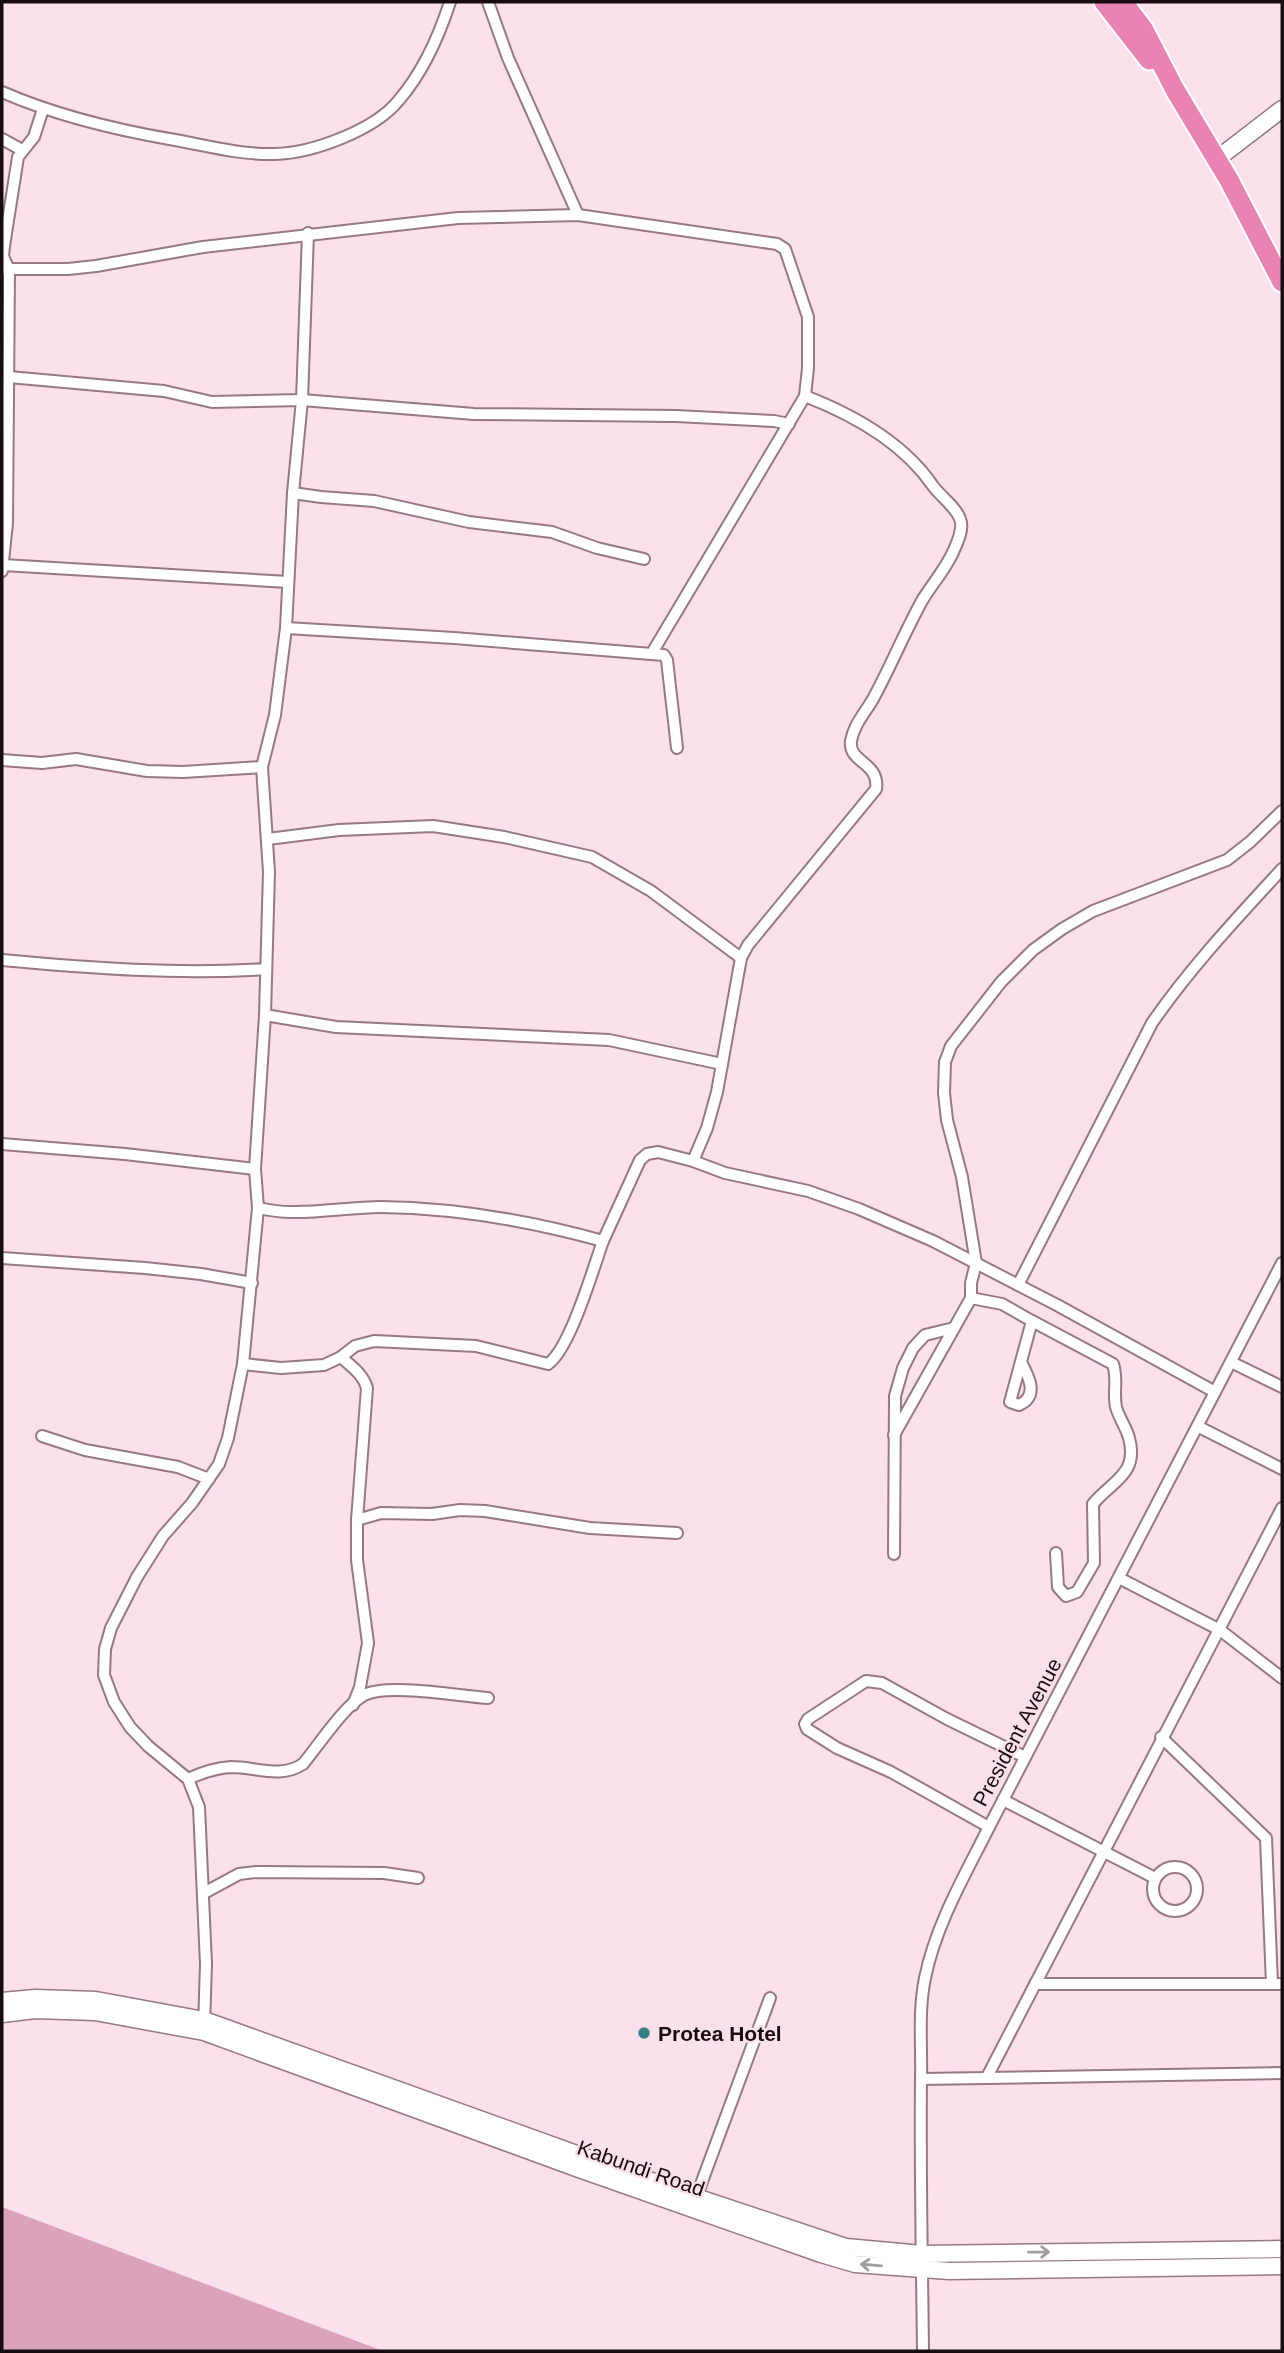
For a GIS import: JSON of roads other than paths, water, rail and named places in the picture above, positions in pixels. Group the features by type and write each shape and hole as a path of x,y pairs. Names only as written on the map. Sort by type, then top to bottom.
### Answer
{"highway":[{"path":"1104,2 1175,90"},
{"path":"1124,2 1144,30 1175,90 1217,159 1282,282"}],"street":[{"path":"2,92 43,109 138,134 225,150 274,154 302,151 342,138 378,118 399,102 422,68 450,2"},
{"path":"488,2 508,58 578,215"},
{"path":"43,109 34,137 17,160 5,232 5,364 9,377 4,483 7,523 2,568 288,582"},
{"path":"1217,159 1282,109"},
{"path":"2,139 22,150"},
{"path":"5,269 96,266 164,253 308,233 458,218 578,215 777,244 785,249 808,317 805,396 652,653"},
{"path":"204,2026 206,1964 199,1807 188,1779 148,1746 130,1727 114,1702 104,1675 105,1649 111,1628 137,1577 163,1536 219,1464 228,1438 243,1364 258,1208 255,1169 265,1015 268,839 262,767 275,715 286,628 293,493 302,400 308,233"},
{"path":"9,377 164,391 212,402 302,400 474,414 676,416 789,424"},
{"path":"693,1161 707,1128 722,1064 741,958 748,945 876,789 875,774 852,750 851,742 856,725 873,700 923,600 954,551 961,529 961,520 956,512 940,496 919,466 894,443 828,405 805,396"},
{"path":"293,493 374,502 469,522 552,532 597,548 644,559"},
{"path":"286,628 664,655 667,660 677,748"},
{"path":"2,760 76,760 147,771 183,772 262,767"},
{"path":"894,1435 971,1298 971,1283 976,1263 962,1177 946,1106 945,1062 951,1046 1001,982 1033,950 1062,929 1093,911 1227,860 1282,811"},
{"path":"268,839 339,830 433,826 504,837 592,858 651,891 741,958"},
{"path":"1018,1284 1152,1023 1172,994 1282,869"},
{"path":"2,960 166,971 266,969"},
{"path":"265,1015 336,1027 609,1040 722,1064"},
{"path":"2,1144 125,1154 255,1169"},
{"path":"243,1364 301,1368 324,1365 355,1346 374,1341 476,1346 548,1364 553,1361 570,1332 603,1241 640,1160 647,1154 658,1152 724,1173 808,1191 859,1209 933,1241 1018,1284 1215,1392"},
{"path":"258,1208 288,1212 381,1207 442,1212 508,1219 603,1241"},
{"path":"2,1258 201,1273 252,1283"},
{"name":"President Avenue","path":"923,2351 920,2014 924,1979 933,1945 989,1826 1282,1263"},
{"path":"971,1298 1002,1304 1113,1364 1116,1373 1116,1408 1129,1439 1130,1464 1121,1479 1104,1491 1093,1504 1094,1563 1077,1592 1066,1596 1058,1587 1056,1553"},
{"path":"1021,1362 1032,1321"},
{"path":"894,1554 895,1396 904,1368 914,1348 925,1335 954,1328"},
{"path":"341,1357 360,1374 367,1388 357,1560 368,1643 360,1688 353,1704"},
{"path":"1231,1362 1282,1387"},
{"path":"1199,1427 1282,1469"},
{"path":"43,1436 85,1450 178,1467 209,1479"},
{"path":"987,2077 1282,1508"},
{"path":"358,1520 381,1513 485,1511 590,1528 677,1533"},
{"path":"1119,1578 1220,1630 1282,1678"},
{"path":"989,1826 891,1772 838,1748 807,1729 805,1724 808,1719 866,1681 882,1683 1025,1757"},
{"path":"188,1779 205,1770 233,1767 281,1772 293,1770 303,1764 353,1704 365,1695 382,1691 488,1698"},
{"path":"1035,1984 1277,1984 1266,1838 1161,1737"},
{"path":"1003,1800 1155,1878"},
{"path":"1168,1867 1185,1869 1196,1882 1192,1904 1182,1910 1165,1909 1154,1895 1155,1878 1168,1867"},
{"path":"204,1893 239,1874 256,1872 384,1872 418,1878"},
{"name":"Kabundi Road","path":"2,2001 35,1998 96,2000 204,2026 855,2264 922,2262 1004,2253 1282,2249"},
{"path":"694,2203 770,1998"},
{"name":"Kabundi Road","path":"2,2014 35,2010 95,2012 204,2026"},
{"path":"921,2079 1282,2073"},
{"path":"1263,2249 1264,2266"},
{"path":"1166,2250 1166,2268"},
{"path":"1217,2250 1218,2267"},
{"path":"1117,2251 1118,2269"},
{"path":"1067,2252 1068,2269"},
{"path":"1004,2253 1004,2270"},
{"name":"Kabundi Road","path":"922,2262 1004,2270 1282,2266"}],"place":[{"name":"Protea Hotel","path":"644,2033"}]}
